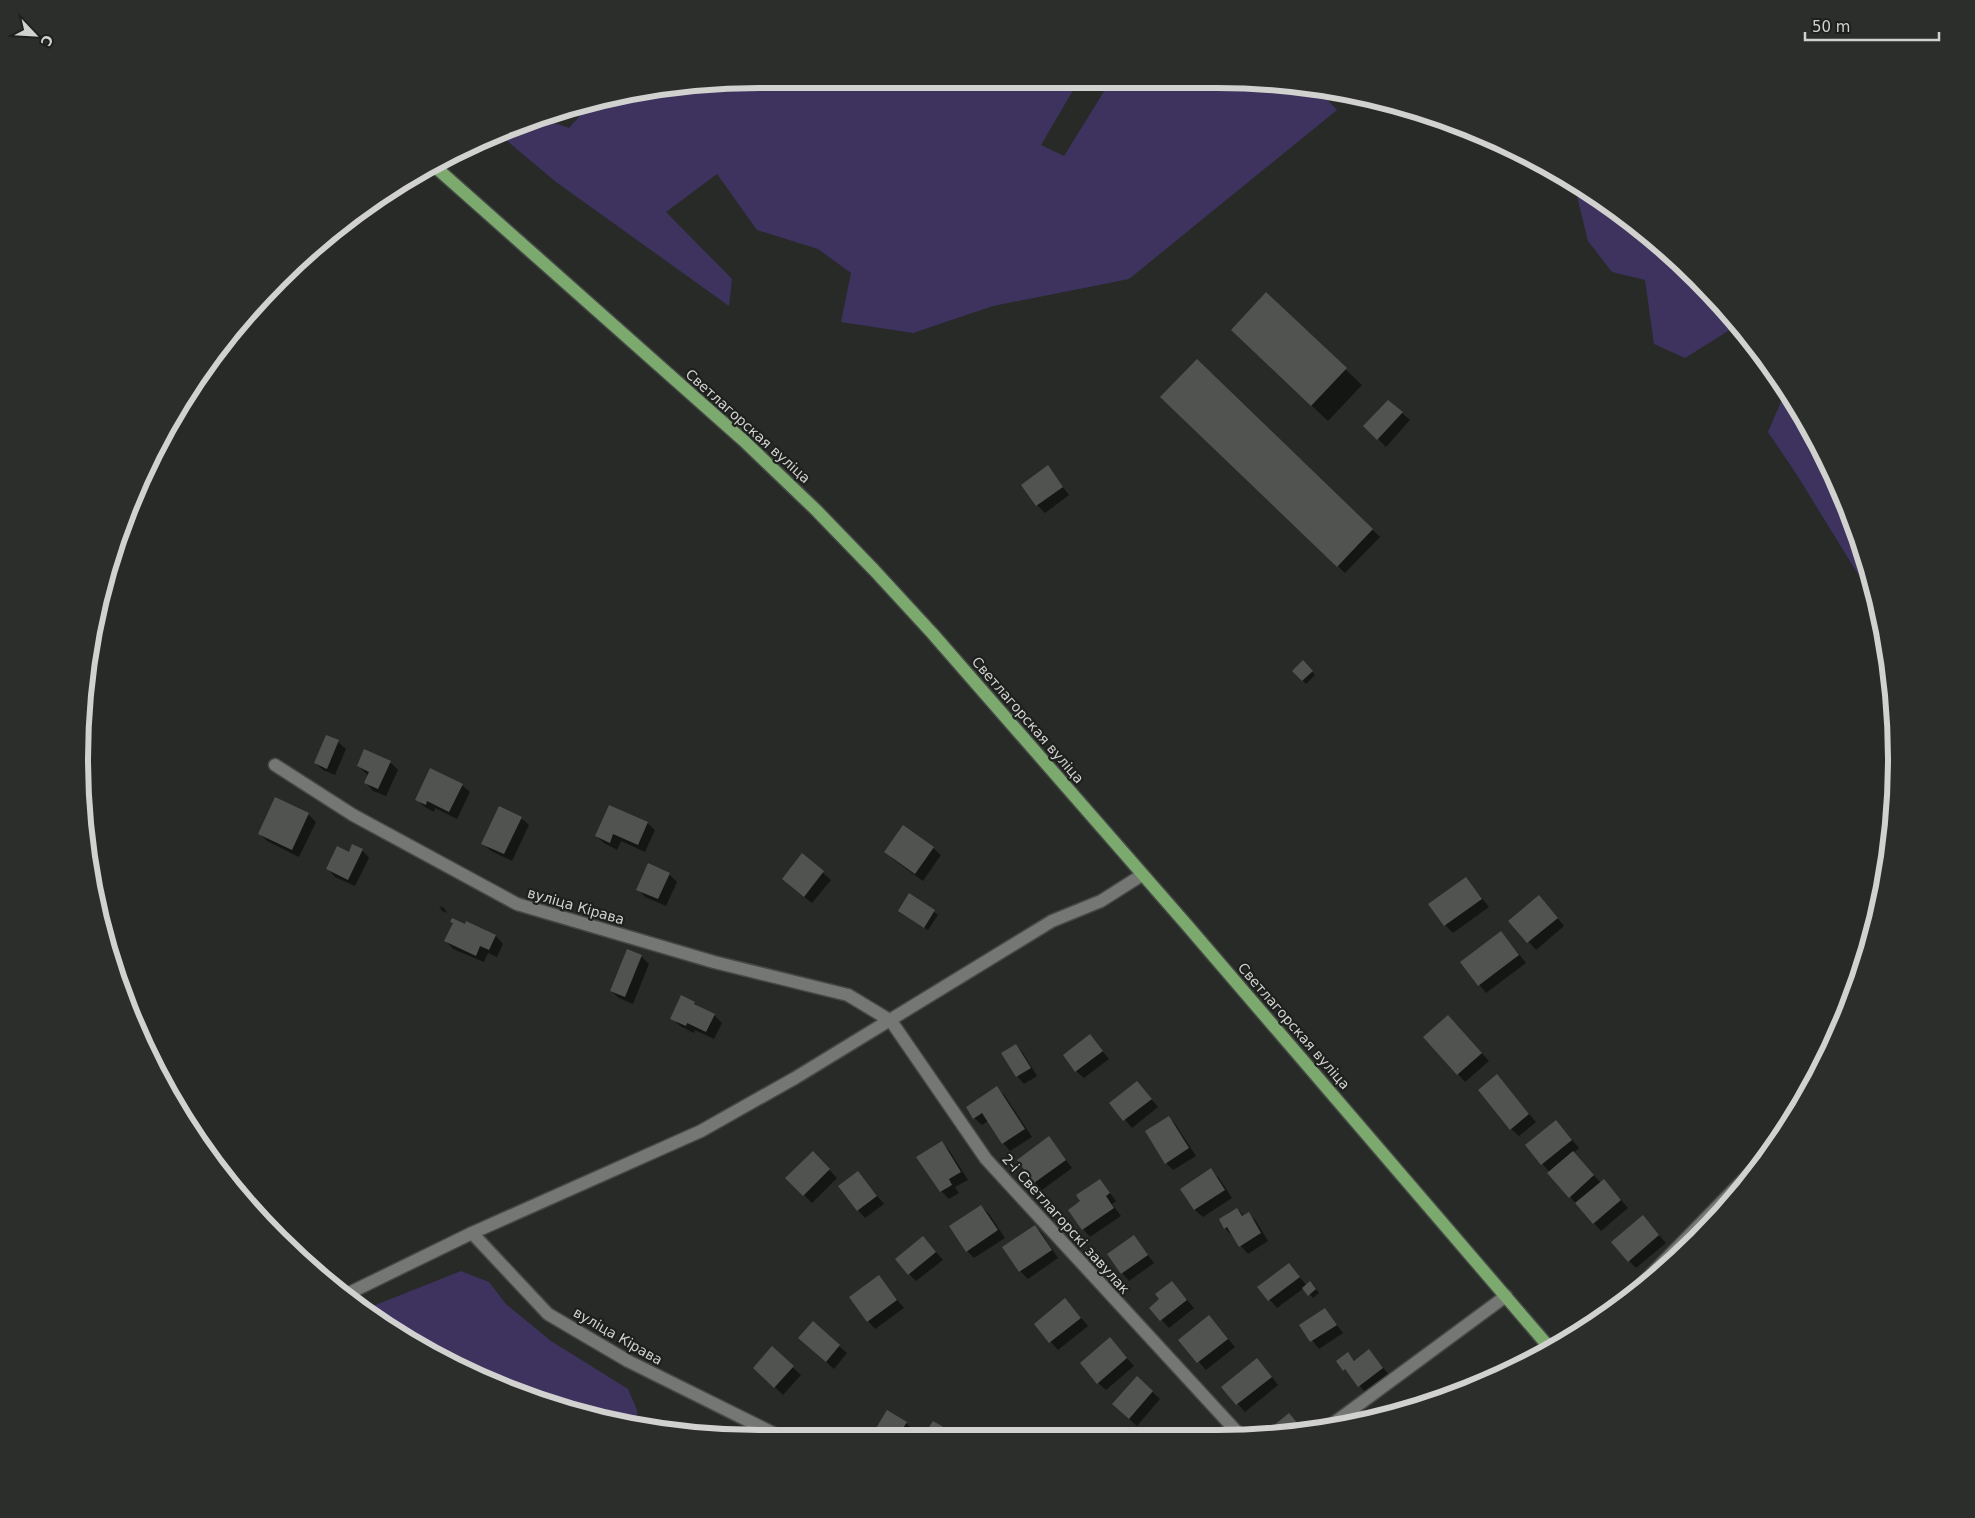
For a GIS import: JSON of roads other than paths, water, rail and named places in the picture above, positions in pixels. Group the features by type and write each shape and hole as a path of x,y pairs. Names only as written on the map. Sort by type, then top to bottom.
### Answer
{"main road":[{"name":"Светлагорская вуліца","path":"438,169 744,441 816,510 932,633 1412,1184 1546,1344"}],"street":[{"name":"вуліца Кірава","path":"275,765 353,815 517,904 714,962 848,996 891,1021"},
{"path":"350,1292 472,1233 701,1131 891,1021 971,969 1052,921 1101,901 1142,875"},
{"name":"2-і Светлагорскі завулак","path":"891,1021 986,1159 1234,1430"},
{"path":"1688,1237 1698,1226"},
{"name":"вуліца Кірава","path":"472,1233 548,1314 628,1361 767,1430"},
{"path":"1339,1419 1506,1296"}]}
